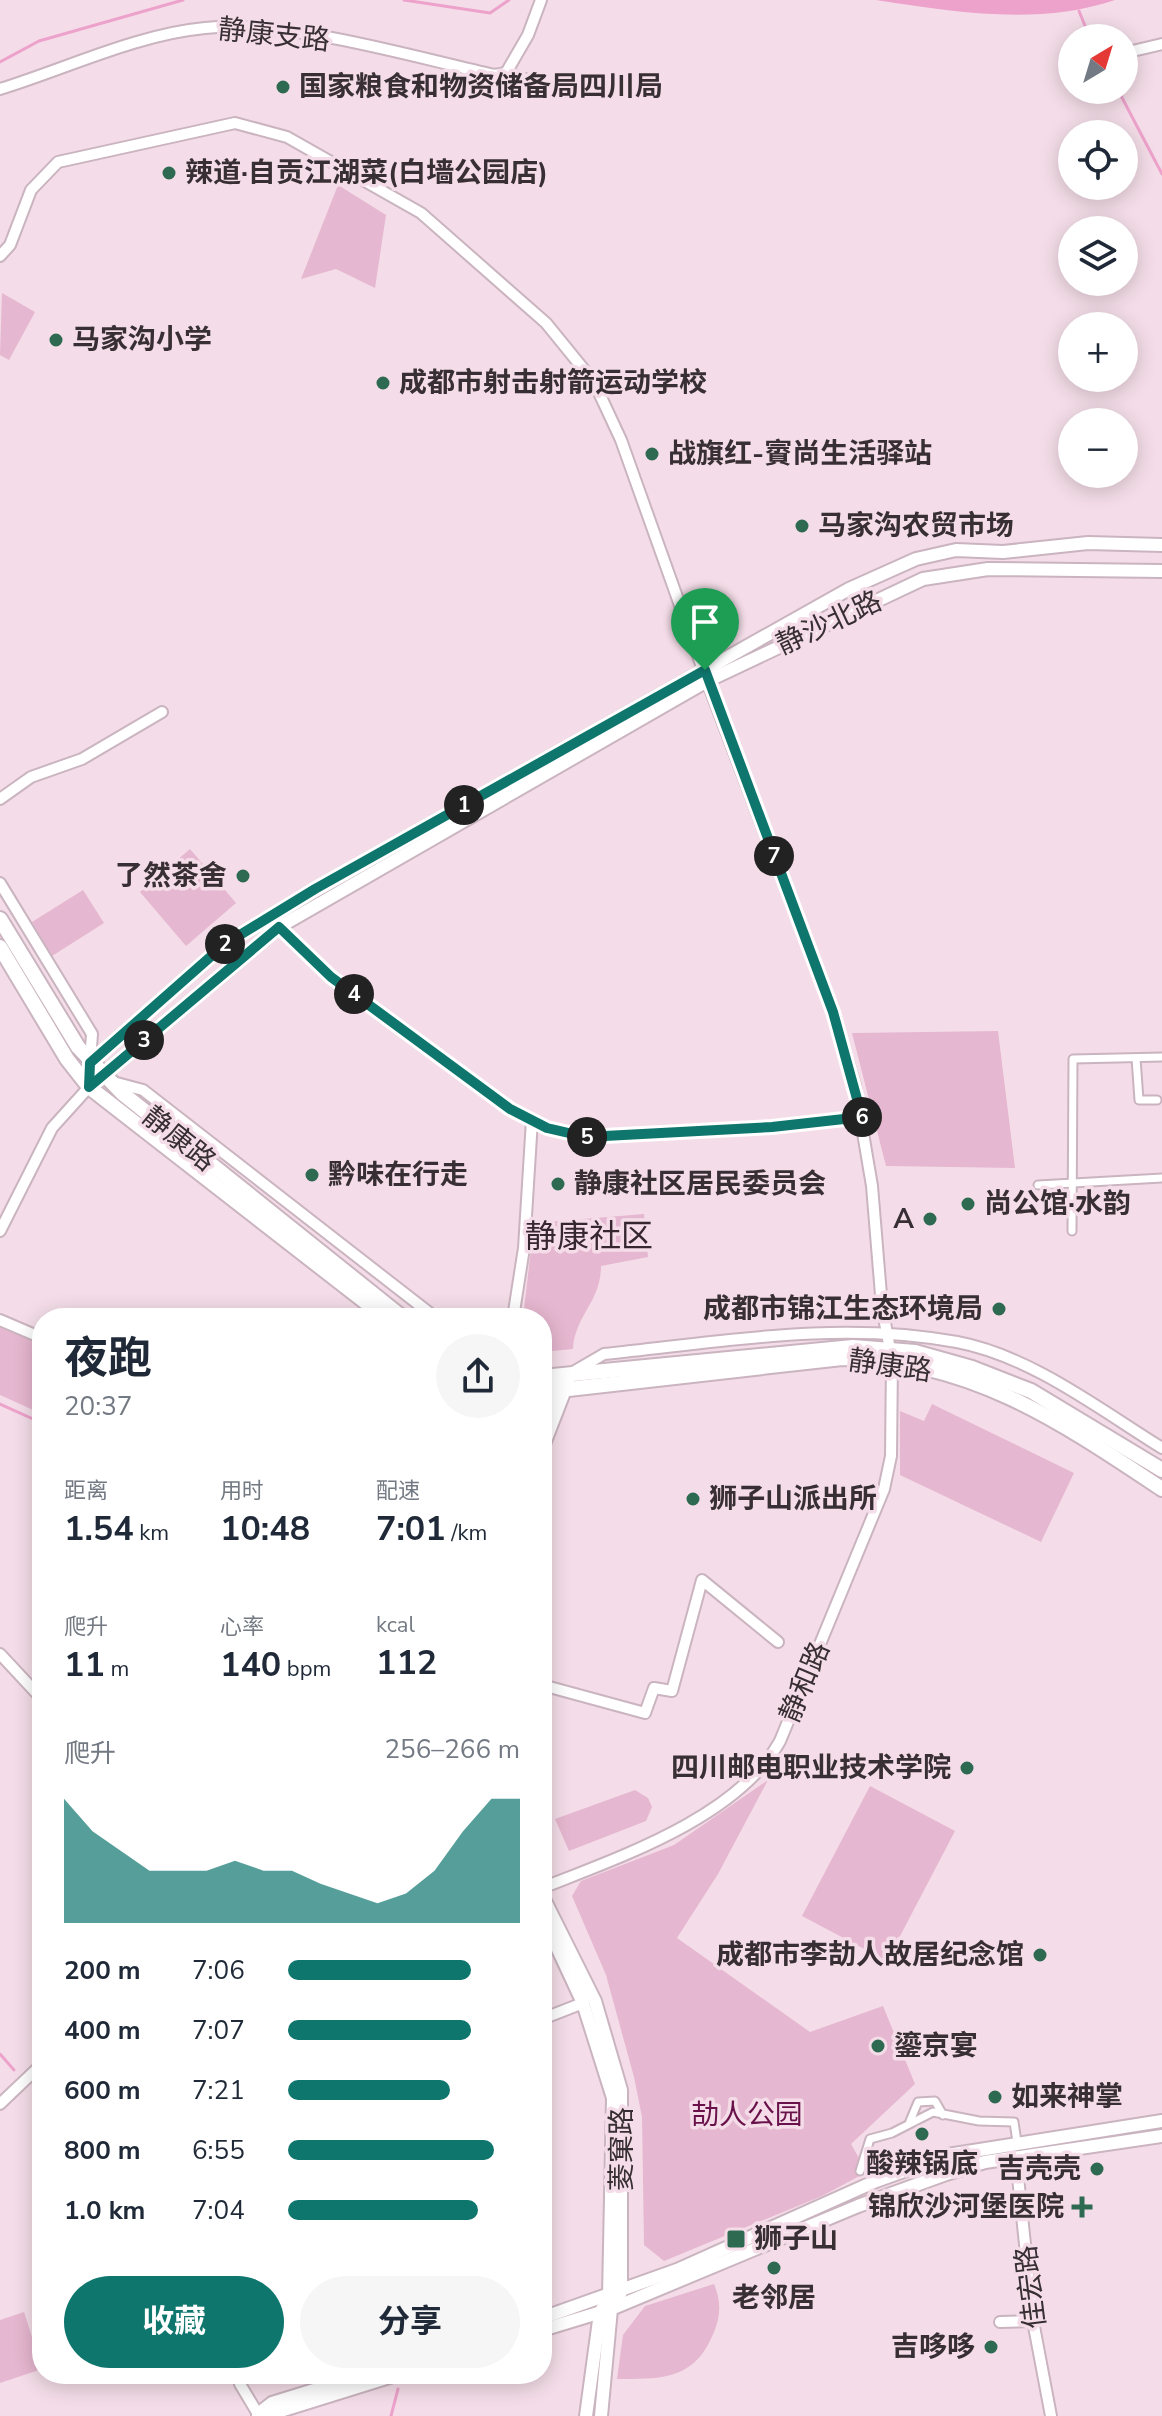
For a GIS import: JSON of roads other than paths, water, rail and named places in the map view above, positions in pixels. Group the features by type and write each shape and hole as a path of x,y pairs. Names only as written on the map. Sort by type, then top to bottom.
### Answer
{"main road":[{"name":"静康路","path":"0,919 90,1063 391,1308"},
{"name":"静康路","path":"0,947 67,1059 89,1087 373,1308"},
{"name":"静康路","path":"560,1383 842,1358 889,1348 972,1368 1031,1391 1162,1470"},
{"name":"静康路","path":"889,1348 1022,1401 1061,1422 1162,1489"}],"street":[{"path":"506,73 528,35 541,0"},
{"name":"静康支路","path":"0,89 162,35 206,28 249,27 331,40 495,75 506,73 531,81"},
{"path":"1138,50 1162,44"},
{"name":"静和路","path":"0,256 10,245 31,190 58,162 235,123 287,137 421,213 546,323 594,382 621,440 833,1012 862,1117 889,1348 891,1456 884,1489 768,1762 754,1778 661,1840 552,1884"},
{"name":"静沙北路","path":"89,1087 106,1078 315,889 706,676 849,589 916,559 956,550 1003,552 1088,543 1162,545"},
{"name":"静沙北路","path":"706,676 923,579 988,569 1162,571"},
{"path":"0,799 31,777 82,759 162,712"},
{"path":"0,883 92,1034 89,1087 52,1128 0,1231"},
{"path":"274,923 331,977 510,1109 532,1120 586,1137 772,1127 862,1117"},
{"name":"静沙北路","path":"90,1063 225,944 274,923"},
{"path":"1072,1231 1073,1059 1162,1057"},
{"path":"1136,1058 1139,1100 1157,1100"},
{"path":"106,1078 143,1090 423,1308"},
{"path":"515,1308 524,1248 532,1120"},
{"path":"1038,1185 1162,1178"},
{"path":"0,1320 32,1334"},
{"path":"552,1402 560,1383 604,1354 835,1330 889,1348 958,1342 1005,1358 1069,1391 1162,1448"},
{"path":"552,1412 560,1383"},
{"path":"552,1688 645,1713 654,1688 672,1691 702,1580 778,1642"},
{"path":"0,1654 32,1688"},
{"name":"菱窠路","path":"552,1915 595,2001 621,2090 601,2416"},
{"name":"菱窠路","path":"552,1936 583,2003 613,2098 610,2302 586,2416"},
{"path":"552,2015 583,2003"},
{"path":"0,2104 32,2074"},
{"path":"910,2121 918,2102 935,2101 943,2115"},
{"path":"860,2171 870,2139 892,2133 910,2121 933,2112 979,2121 1014,2122 1017,2142"},
{"path":"552,2316 610,2302 910,2167 960,2152 1162,2121"},
{"path":"552,2326 858,2206 985,2162 1162,2136"},
{"name":"佳宏路","path":"1016,2158 1033,2321 1051,2416"},
{"path":"1000,2322 1033,2321"},
{"path":"240,2384 258,2414"},
{"path":"258,2414 272,2403 334,2384"},
{"path":"258,2414 274,2413 367,2384"}],"waterway":[{"path":"0,62 39,41 183,0"},
{"path":"404,0 490,13 509,0"},
{"path":"1079,11 1084,24"},
{"path":"1125,104 1162,174"},
{"path":"0,1404 32,1418"},
{"path":"0,2054 14,2070"},
{"path":"391,2416 398,2389"}],"place":[{"name":"国家粮食和物资储备局四川局","path":"283,87"},
{"name":"辣道·自贡江湖菜(白墙公园店)","path":"169,173"},
{"name":"马家沟小学","path":"56,340"},
{"name":"成都市射击射箭运动学校","path":"383,383"},
{"name":"战旗红-賨尚生活驿站","path":"652,454"},
{"name":"马家沟农贸市场","path":"802,526"},
{"name":"了然茶舍","path":"243,876"},
{"name":"黔味在行走","path":"312,1175"},
{"name":"静康社区居民委员会","path":"558,1184"},
{"name":"尚公馆·水韵","path":"968,1204"},
{"name":"A","path":"930,1219"},
{"name":"成都市锦江生态环境局","path":"999,1309"},
{"name":"狮子山派出所","path":"693,1499"},
{"name":"四川邮电职业技术学院","path":"967,1768"},
{"name":"成都市李劼人故居纪念馆","path":"1040,1955"},
{"name":"鎏京宴","path":"878,2046"},
{"name":"如来神掌","path":"995,2097"},
{"name":"酸辣锅底","path":"922,2134"},
{"name":"吉壳壳","path":"1097,2169"},
{"name":"锦欣沙河堡医院","path":"1082,2207"},
{"name":"狮子山","path":"736,2239"},
{"name":"老邻居","path":"774,2268"},
{"name":"吉哆哆","path":"991,2347"}],"district":[{"name":"静康社区","path":"589,1236"}],"park label":[{"name":"劼人公园","path":"747,2115"}]}
